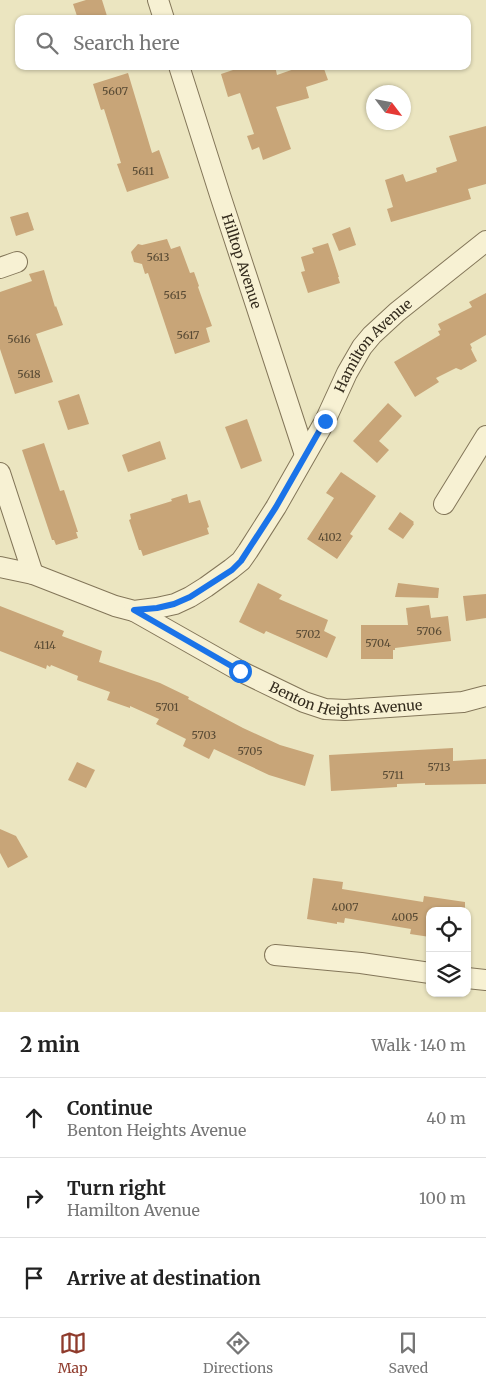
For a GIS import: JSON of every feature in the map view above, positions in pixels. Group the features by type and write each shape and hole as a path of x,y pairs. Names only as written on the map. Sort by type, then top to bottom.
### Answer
{"street":[{"path":"158,0 163,15"},
{"name":"Hilltop Avenue","path":"180,70 305,455"},
{"name":"Hamilton Avenue","path":"0,567 33,574 115,606 134,610 174,604 190,597 232,570 248,551 276,507 325,421 347,373 372,334 486,241"},
{"path":"444,504 486,436"},
{"path":"0,473 33,574"},
{"name":"Benton Heights Avenue","path":"134,610 240,671 304,702 325,709 345,710 463,702 486,696"},
{"path":"275,955 426,971"},
{"path":"471,978 486,980"}],"building":[{"path":"86,0 102,0 107,15 77,15 73,4"},
{"path":"233,70 276,70 277,75 291,70 324,70 328,80 306,87 309,98 276,107 291,149 263,160 259,147 252,150 247,136 254,134 240,93 228,97 221,74"},
{"path":"128,73 152,153 159,150 169,178 127,192 117,164 121,163 104,109 101,110 93,84"},
{"path":"486,126 486,184 468,189 471,199 391,222 387,209 393,207 385,180 403,174 406,182 437,172 436,168 457,161 449,136"},
{"path":"28,212 34,230 16,236 10,217"},
{"path":"350,227 356,245 339,251 332,234"},
{"path":"167,239 171,249 180,246 190,273 194,272 212,326 206,328 210,342 175,354 148,273 145,274 142,264 134,262 131,252 138,244 142,245"},
{"path":"328,243 340,283 308,293 301,272 305,271 301,257 314,253 312,248"},
{"path":"44,270 55,307 63,325 36,334 53,382 15,394 0,349 0,292 32,281 29,274"},
{"path":"486,293 486,335 470,344 477,361 461,370 456,368 436,378 439,382 415,397 394,362 440,335 438,331 441,330 438,324 472,307 469,302"},
{"path":"79,394 89,424 68,430 58,401"},
{"path":"388,403 402,416 379,441 389,450 377,463 353,441"},
{"path":"247,419 262,461 241,469 225,427"},
{"path":"160,441 166,459 128,472 122,455"},
{"path":"44,443 60,491 64,490 78,532 76,532 78,538 56,545 54,540 52,540 22,450"},
{"path":"341,472 376,496 350,534 353,536 337,559 307,539 334,498 326,493"},
{"path":"187,494 189,503 200,500 209,527 207,528 209,534 143,556 141,550 139,550 129,520 131,519 130,514 172,501 171,499"},
{"path":"400,512 414,522 403,539 388,529"},
{"path":"258,583 282,595 279,599 328,620 324,631 336,637 327,658 266,631 264,634 239,622"},
{"path":"398,583 439,588 438,598 395,597"},
{"path":"486,594 486,618 466,621 463,596"},
{"path":"429,605 431,618 448,616 451,641 395,648 393,650 393,659 361,659 361,625 408,625 406,608"},
{"path":"0,606 64,631 62,636 102,651 99,662 160,683 189,697 188,699 243,728 280,745 314,755 305,786 269,775 214,749 209,759 183,746 186,739 156,724 159,719 130,706 130,708 107,700 110,692 77,680 78,676 51,665 50,667 47,665 46,669 0,651"},
{"path":"453,748 453,761 486,759 486,784 397,784 397,787 331,791 329,755"},
{"path":"77,762 95,770 86,788 68,780"},
{"path":"0,829 16,836 28,857 8,868 0,853"},
{"path":"313,878 343,882 342,889 423,902 424,896 465,902 465,907 426,907 426,936 410,934 411,929 345,918 344,923 337,922 337,924 307,919"}],"route":[{"path":"240,671 134,610 174,604 190,597 232,570 248,551 276,507 325,421"}]}
